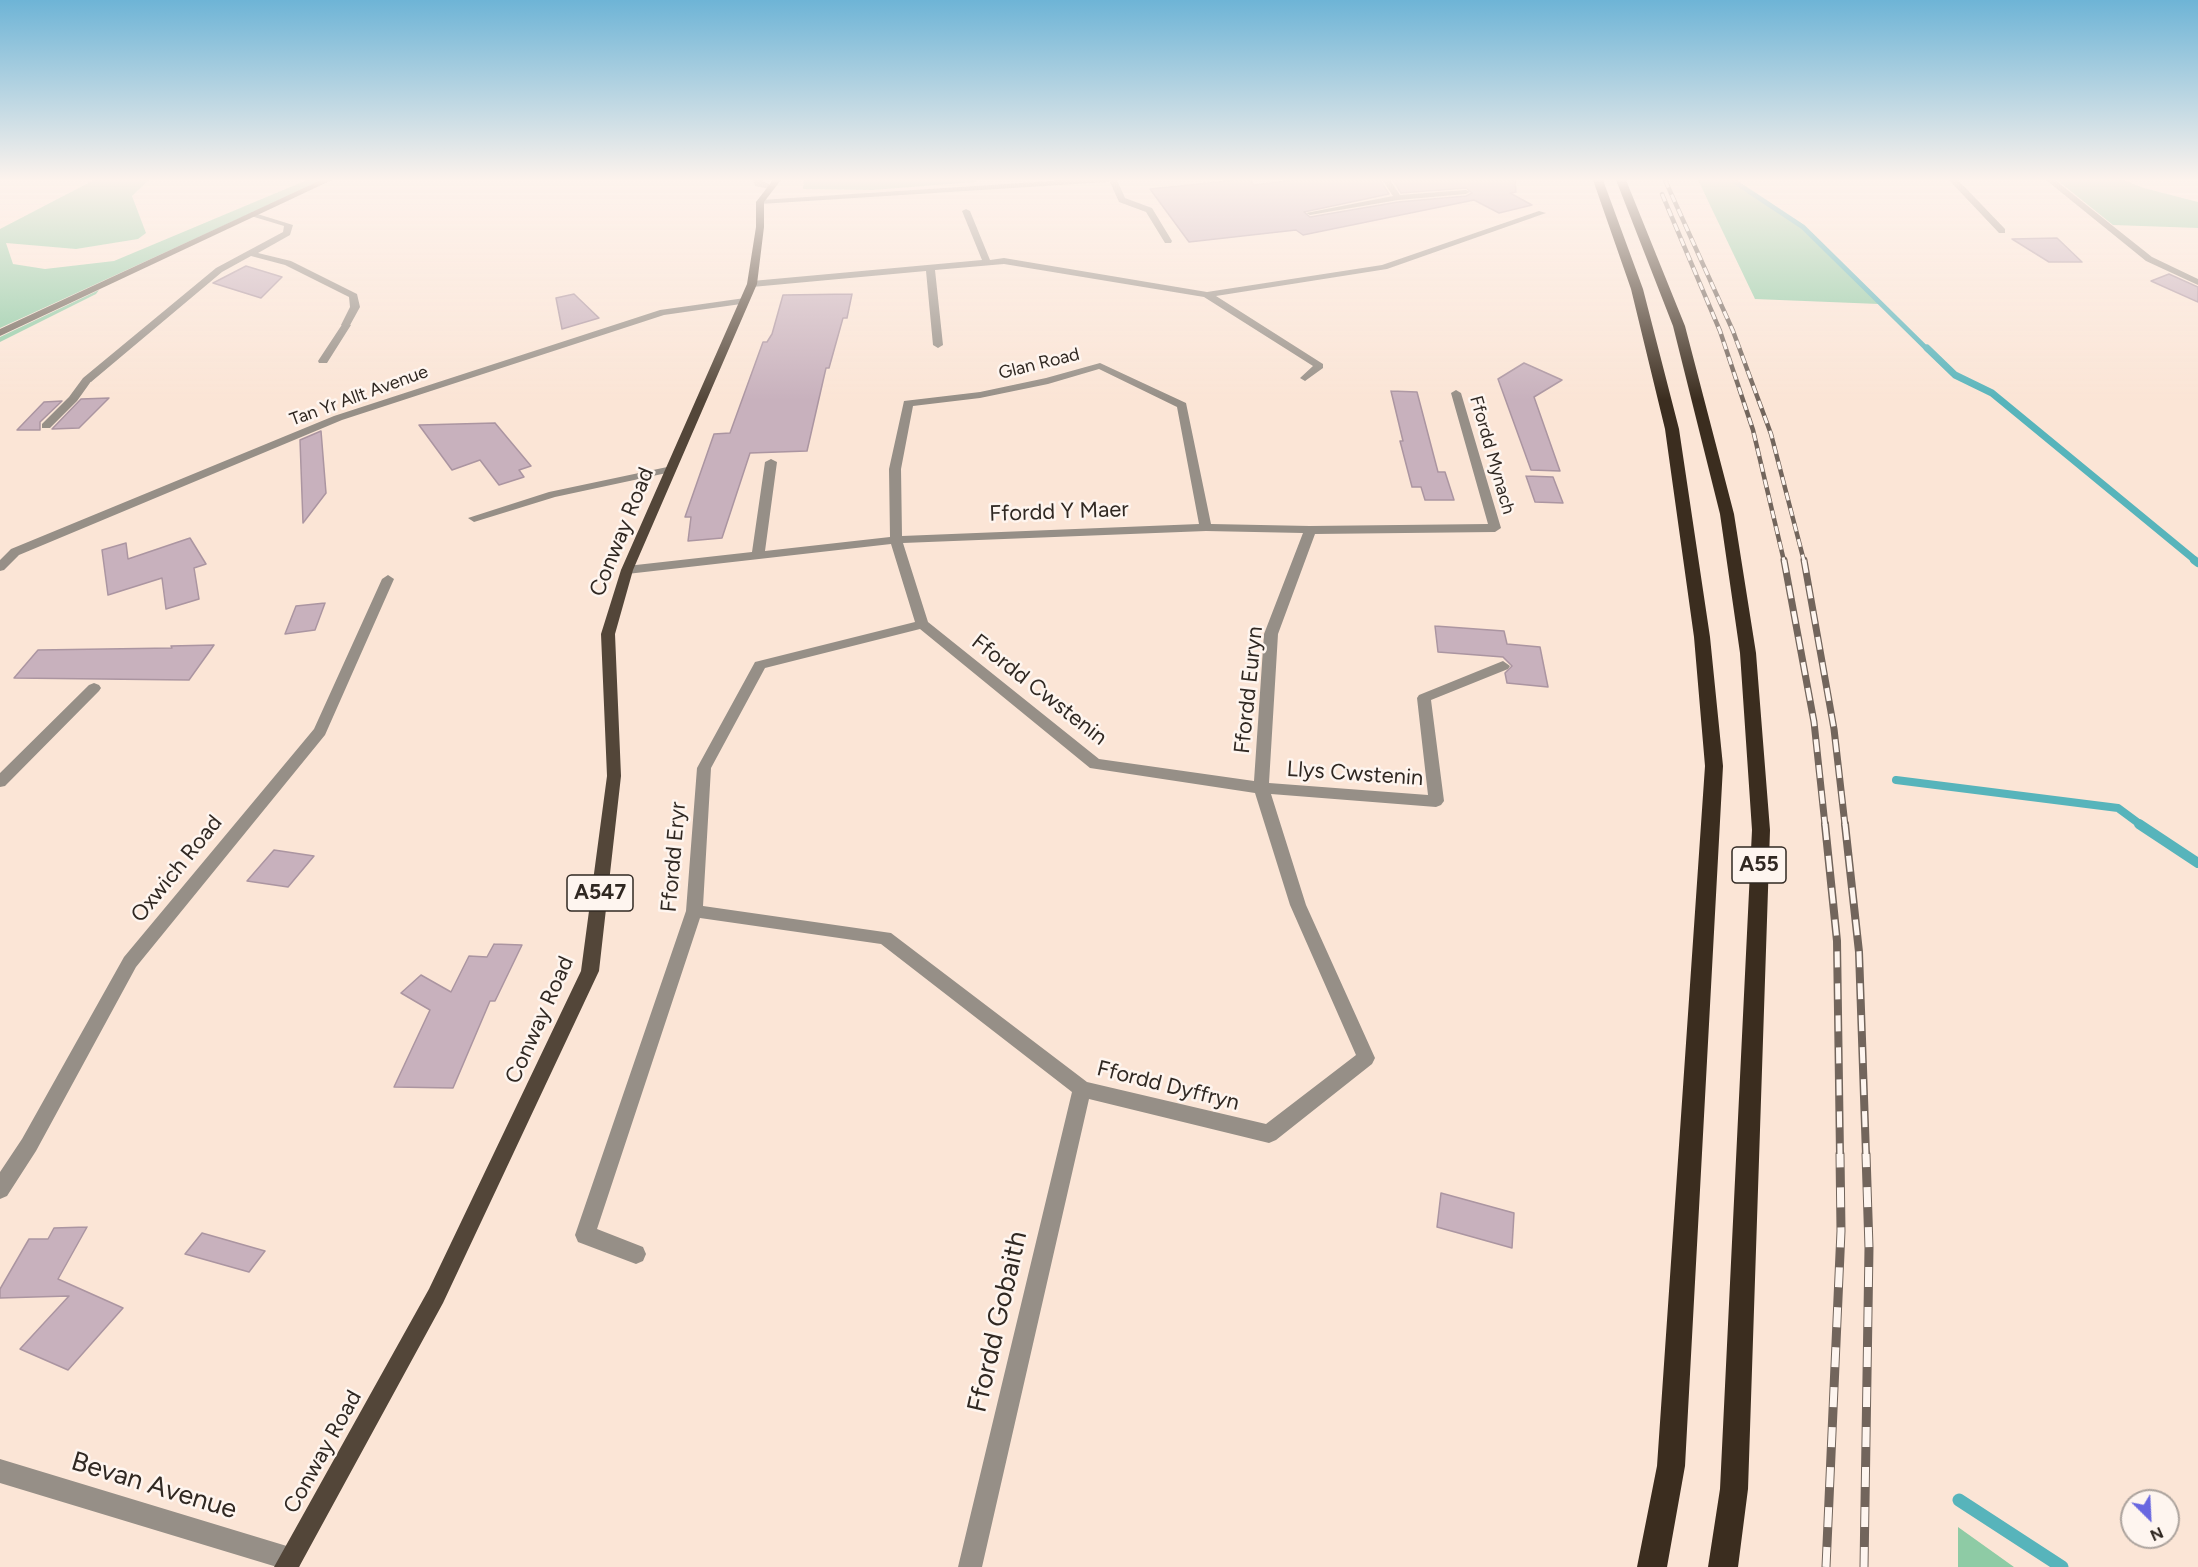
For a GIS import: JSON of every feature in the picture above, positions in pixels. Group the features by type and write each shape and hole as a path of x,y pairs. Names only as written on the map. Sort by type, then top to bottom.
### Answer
{"highway":[{"name":"A55","path":"1623,253 1636,289 1672,429 1702,637 1714,766 1671,1466 1652,1567"},
{"name":"A55","path":"1650,253 1679,327 1727,514 1748,653 1761,830 1734,1489 1723,1567"}],"main road":[{"name":"Conway Road","path":"288,1563 436,1296 590,971 614,776 608,634 627,570 752,284 756,253"}],"street":[{"path":"0,333 170,253"},
{"path":"983,253 987,262"},
{"path":"752,284 1004,261 1207,295 1384,267 1425,253"},
{"path":"2141,253 2148,259 2198,282"},
{"path":"46,426 87,380 219,270 253,254 288,263 354,296 355,307 323,361"},
{"path":"930,267 938,345"},
{"path":"1207,295 1319,366 1305,378"},
{"name":"Tan Yr Allt Avenue","path":"0,567 15,552 338,418 663,312 745,301"},
{"name":"Glan Road","path":"896,540 895,469 908,403 980,395 1048,381 1100,366 1182,405 1206,527"},
{"name":"Ffordd Mynach","path":"1456,393 1495,528"},
{"path":"758,556 771,462"},
{"path":"474,518 553,494 672,469"},
{"name":"Ffordd Y Maer","path":"627,570 896,540 1206,527 1310,530 1495,528"},
{"name":"Ffordd Euryn","path":"1261,788 1271,634 1310,530"},
{"path":"896,540 922,624"},
{"name":"Oxwich Road","path":"0,1190 29,1145 130,962 320,731 388,579"},
{"name":"Ffordd Cwstenin","path":"922,624 1095,764 1261,788"},
{"name":"Ffordd Eryr","path":"636,1254 585,1235 694,911 704,768 760,665 922,624"},
{"name":"Llys Cwstenin","path":"1261,788 1436,801 1424,698 1503,666"},
{"path":"0,782 94,688"},
{"name":"Ffordd Dyffryn","path":"694,911 885,938 1082,1089 1269,1134 1366,1058 1298,905 1261,788"},
{"name":"Ffordd Gobaith","path":"970,1567 1082,1089"},
{"name":"Bevan Avenue","path":"0,1471 288,1563"}],"green space":[{"path":"0,253 9,253 13,264 45,269 114,261 133,253 163,253 0,328"},
{"path":"1733,253 1829,253 1879,304 1755,299"},
{"path":"99,290 96,294 0,342 0,337"},
{"path":"1958,1527 2014,1567 1958,1567"}],"building":[{"path":"2035,253 2073,253 2082,262 2049,262"},
{"path":"246,266 282,277 261,298 213,283"},
{"path":"2169,274 2198,287 2198,302 2151,281"},
{"path":"574,294 599,318 562,329 556,298"},
{"path":"852,294 847,318 843,318 829,368 826,368 807,451 750,453 722,538 688,541 691,517 685,517 714,434 730,433 763,342 767,342 772,334 783,295"},
{"path":"1524,363 1562,380 1534,397 1560,471 1531,470 1498,379"},
{"path":"1391,391 1417,392 1438,472 1445,472 1454,500 1425,500 1421,487 1412,487 1400,441 1403,441"},
{"path":"109,398 79,428 52,429 81,399"},
{"path":"62,401 40,422 40,430 17,430 44,402"},
{"path":"495,423 531,466 519,470 524,477 499,485 480,460 452,470 419,425"},
{"path":"321,431 326,493 303,523 300,440"},
{"path":"1526,476 1553,477 1563,503 1535,502"},
{"path":"190,538 206,564 194,568 199,599 166,609 162,578 108,595 102,550 126,543 128,559"},
{"path":"325,603 315,630 285,634 296,606"},
{"path":"1435,626 1504,631 1507,644 1540,647 1548,687 1507,683 1505,673 1512,666 1503,657 1438,652"},
{"path":"214,645 189,680 14,678 38,650 172,648 171,646"},
{"path":"274,850 314,856 288,887 247,881"},
{"path":"494,944 522,945 495,1001 490,1001 453,1088 394,1087 430,1010 401,993 421,975 451,992 469,956 487,957"},
{"path":"1441,1193 1514,1213 1512,1248 1437,1227"},
{"path":"87,1227 58,1279 123,1308 68,1370 20,1349 69,1296 0,1298 0,1289 29,1239 48,1239 54,1228"},
{"path":"202,1233 265,1251 249,1272 185,1254"}],"waterway":[{"path":"1830,253 1928,350"},
{"path":"1927,348 1955,375 1992,393 2196,561"},
{"path":"2194,560 2198,563"},
{"path":"1896,780 2118,808 2141,825"},
{"path":"2139,824 2198,863"},
{"path":"1959,1500 2062,1567"}],"railway":[{"path":"1687,253 1720,331 1753,430 1784,561"},
{"path":"1698,253 1733,331 1771,434 1804,561"},
{"path":"1784,560 1814,722 1825,825"},
{"path":"1804,560 1834,729 1845,825"},
{"path":"1825,824 1837,941 1840,1155"},
{"path":"1845,824 1859,952 1866,1155"},
{"path":"1826,1567 1841,1231 1840,1154"},
{"path":"1864,1567 1869,1248 1866,1154"}]}
